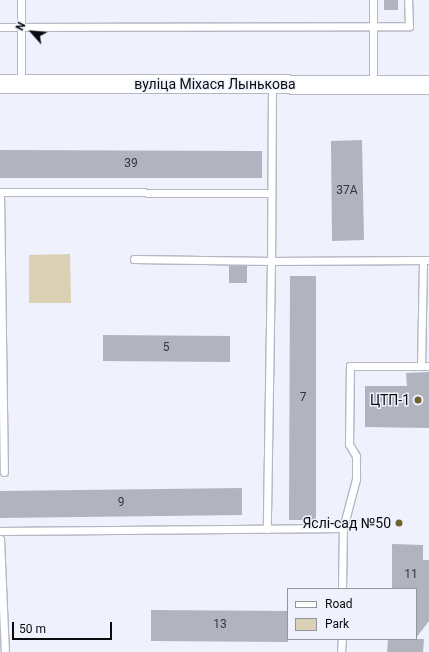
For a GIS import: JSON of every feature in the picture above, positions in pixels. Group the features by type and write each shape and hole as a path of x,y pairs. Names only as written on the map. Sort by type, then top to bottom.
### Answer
{"street":[{"name":"вуліца Міхася Лынькова","path":"0,84 429,85"}],"lane":[{"path":"21,0 21,84"},
{"path":"373,0 373,85"},
{"path":"0,27 409,26 408,0"},
{"path":"267,529 272,84"},
{"path":"4,472 0,192 271,193"},
{"path":"134,259 271,261 426,260 426,323 421,366"},
{"path":"342,588 343,528 356,479 356,456 349,444 350,366 429,366"},
{"path":"0,531 343,528"},
{"path":"0,539 5,652"},
{"path":"341,652 342,640"}],"green space":[{"path":"70,254 71,303 29,303 29,255"}],"building":[{"path":"384,0 398,0 398,10 384,10"},
{"path":"362,140 364,240 332,241 331,141"},
{"path":"0,150 262,151 262,178 0,178"},
{"path":"229,266 247,266 247,283 229,283"},
{"path":"290,276 316,276 316,520 289,520"},
{"path":"103,335 230,336 230,362 103,361"},
{"path":"429,372 429,428 365,427 365,386 407,386 406,373"},
{"path":"242,488 242,515 0,518 0,491"},
{"path":"392,544 423,545 423,560 429,560 429,621 417,637 417,588 392,588"},
{"path":"151,610 287,611 288,642 151,641"},
{"path":"424,639 423,652 387,652 388,640"}],"place":[{"name":"ЦТП-1","path":"418,400"},
{"name":"Яслі-сад №50","path":"399,523"}]}
